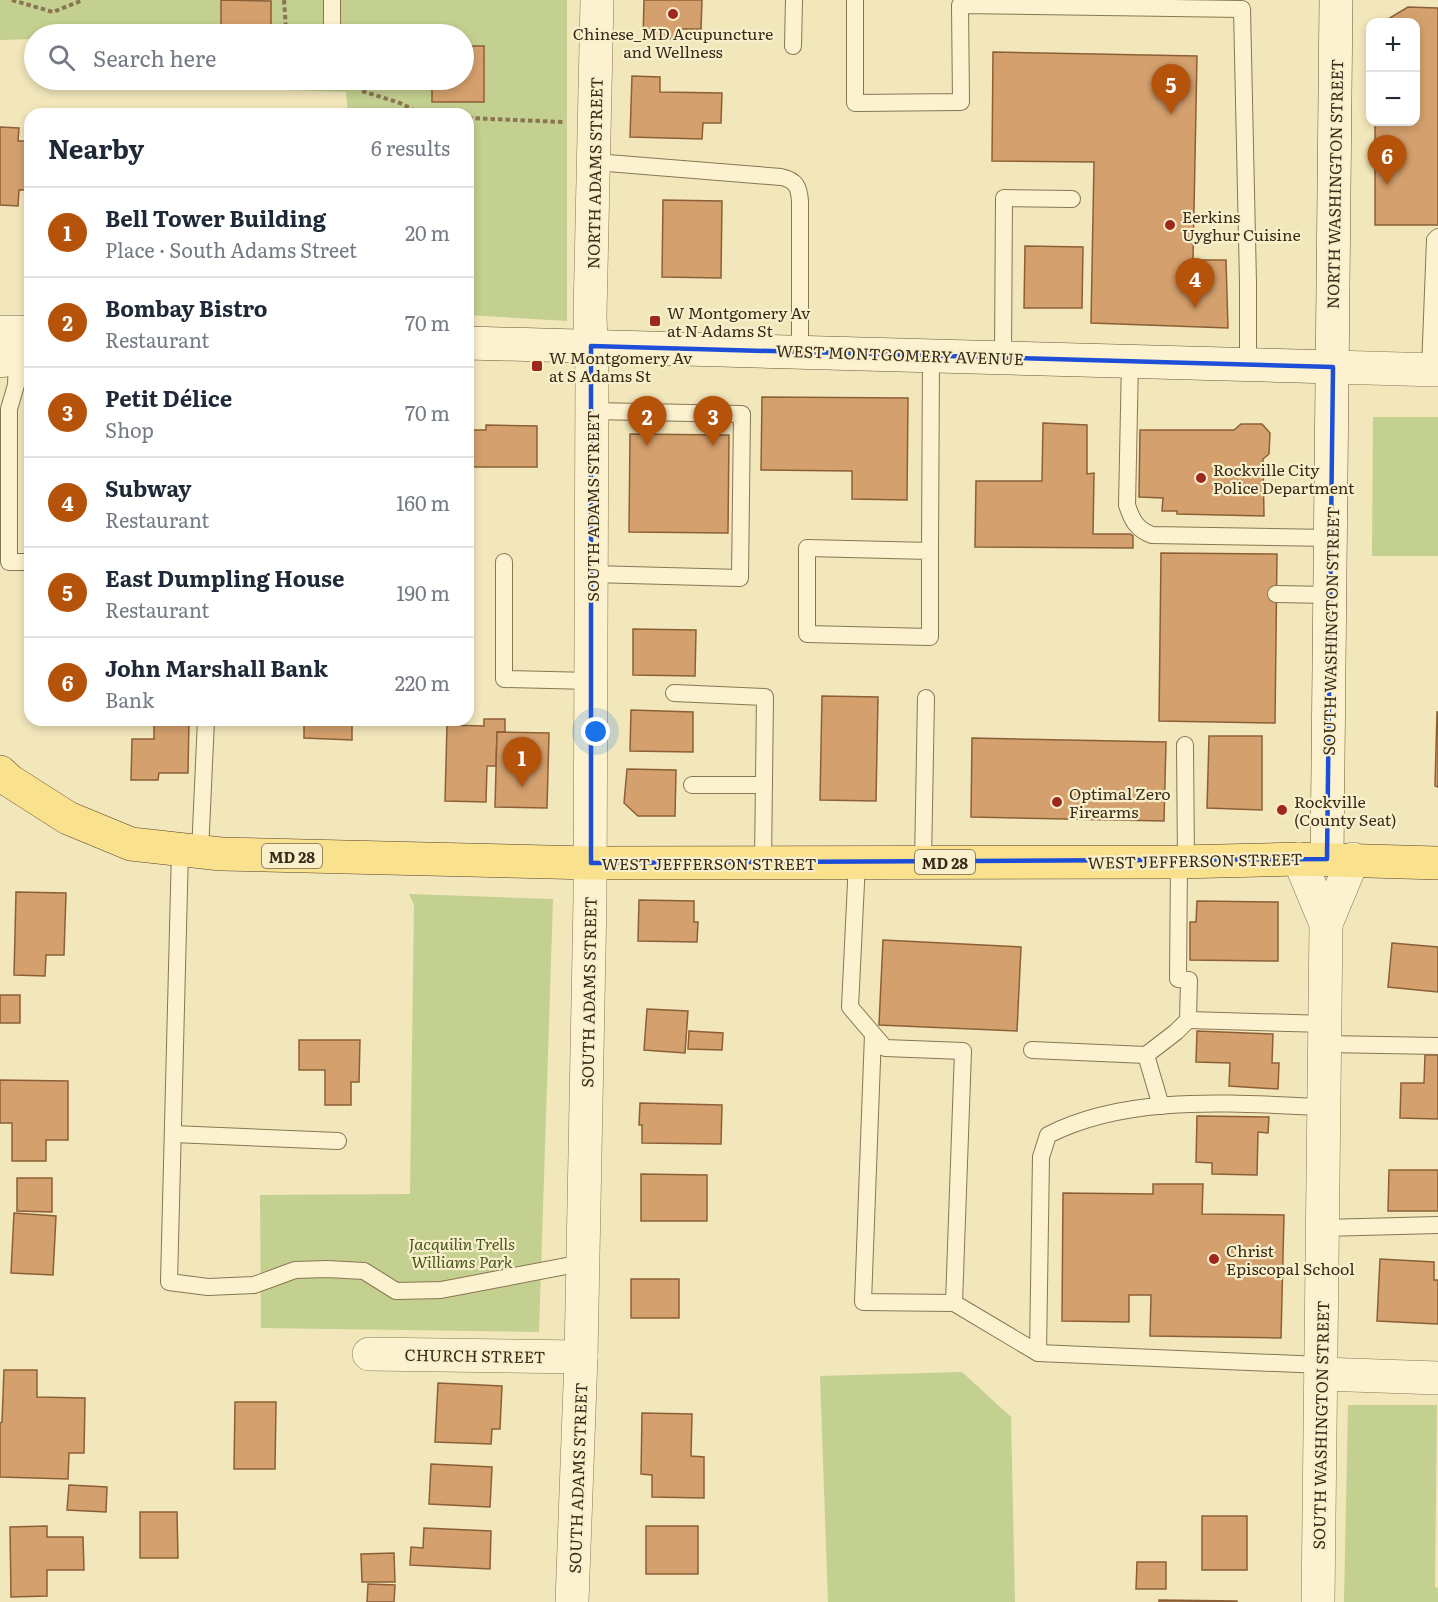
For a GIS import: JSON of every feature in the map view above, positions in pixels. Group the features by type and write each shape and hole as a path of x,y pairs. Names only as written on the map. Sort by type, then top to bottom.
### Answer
{"main road":[{"name":"WEST JEFFERSON STREET","path":"3,777 68,818 131,844 190,851 591,863 1183,862 1327,859 1438,863"}],"street":[{"name":"NORTH ADAMS STREET","path":"591,346 597,0"},
{"name":"NORTH WASHINGTON STREET","path":"1333,368 1336,0"},
{"name":"WEST MONTGOMERY AVENUE","path":"474,343 1434,369"},
{"name":"SOUTH ADAMS STREET","path":"572,1602 581,1357 591,863 591,346"},
{"name":"SOUTH WASHINGTON STREET","path":"1318,1602 1333,368"},
{"name":"SOUTH WASHINGTON STREET","path":"1326,924 1327,859"},
{"name":"CHURCH STREET","path":"369,1354 581,1357"},
{"path":"1321,1369 1438,1378"}],"lane":[{"path":"332,0 332,24"},
{"path":"793,46 794,0"},
{"path":"855,0 855,102 961,102 960,5 1242,9 1248,365"},
{"path":"595,162 782,177 793,180 799,188 800,201 800,351"},
{"path":"1003,357 1004,198 1072,199"},
{"path":"1434,369 1435,240 1438,237"},
{"path":"15,348 16,385 9,409 9,562 24,562"},
{"path":"930,551 807,548 807,634 930,637 931,356"},
{"path":"1130,361 1127,505 1132,520 1140,530 1152,535 1331,538"},
{"path":"592,411 742,414 740,578 592,574"},
{"path":"504,562 504,679 591,681"},
{"path":"1276,594 1330,595"},
{"path":"674,693 765,697 763,862"},
{"path":"923,862 926,699"},
{"path":"205,726 190,851 173,1134 169,1282 208,1287 254,1285 295,1270 327,1269 364,1271 396,1291 441,1290 582,1263"},
{"path":"1032,1050 1146,1055 1188,1020 1189,980 1178,979 1185,745"},
{"path":"692,785 764,785"},
{"path":"857,862 850,1007 885,1048 963,1051 954,1303"},
{"path":"1188,1020 1438,1046"},
{"path":"873,1034 863,1302 954,1303 1038,1353 1321,1369"},
{"path":"1146,1055 1161,1106"},
{"path":"1038,1353 1041,1156 1048,1135 1072,1122 1131,1110 1198,1102 1325,1107"},
{"path":"173,1134 338,1141"},
{"path":"1323,1228 1438,1225"}],"path":[{"path":"12,0 52,12 83,0"},
{"path":"284,0 286,24"},
{"path":"361,90 410,108"},
{"path":"474,118 561,122"}],"highlighted area":[{"path":"591,346 1333,367 1327,859 591,863"}],"green space":[{"path":"0,0 567,0 567,321 474,315 474,108 347,108 346,92 287,90 474,90 474,24 24,24 24,39 0,40"},
{"path":"1373,417 1438,417 1438,556 1372,556"},
{"name":"Jacquilin Trells Williams Park","path":"409,894 553,899 539,1332 261,1328 260,1195 410,1194 414,905"},
{"path":"962,1372 1011,1417 1015,1602 828,1602 820,1376"},
{"path":"1348,1405 1437,1405 1435,1587 1438,1588 1438,1602 1344,1602"}],"building":[{"path":"221,0 271,1 271,24 221,24"},
{"name":"Chinese_MD Acupuncture and Wellness","path":"644,0 702,0 701,29 680,29 680,39 643,38"},
{"path":"1408,7 1438,8 1438,225 1375,225 1375,126 1420,126 1420,18 1390,18"},
{"path":"474,46 484,46 484,102 432,102 432,90 474,90"},
{"path":"993,52 1197,56 1193,260 1226,260 1228,328 1091,323 1094,162 992,161"},
{"path":"632,76 660,77 660,92 722,93 721,123 703,123 702,139 630,137"},
{"path":"0,127 19,128 18,141 24,141 24,190 19,190 18,206 0,205"},
{"path":"663,200 722,201 721,278 662,277"},
{"path":"1025,246 1083,247 1082,308 1024,308"},
{"path":"762,397 908,398 907,500 852,499 852,471 761,470"},
{"path":"1043,423 1087,425 1087,474 1094,473 1093,534 1130,534 1133,536 1133,548 975,547 976,481 1042,481"},
{"name":"Rockville City Police Department","path":"1241,424 1262,424 1270,433 1269,454 1263,459 1264,516 1177,514 1177,511 1162,511 1163,498 1139,497 1140,430 1234,430"},
{"path":"486,425 537,426 537,467 474,467 474,430 486,430"},
{"path":"630,434 729,435 728,533 629,532"},
{"path":"1161,553 1277,554 1275,723 1159,721"},
{"path":"633,629 696,630 695,676 633,675"},
{"path":"822,696 878,697 876,801 820,800"},
{"path":"631,710 693,712 693,752 630,751"},
{"path":"1438,712 1438,787 1435,786"},
{"path":"484,719 505,719 505,732 497,732 496,766 487,766 486,802 445,801 447,726 484,726"},
{"path":"154,726 189,726 188,773 159,773 158,780 131,780 132,739 154,739"},
{"path":"304,726 352,726 352,740 304,738"},
{"path":"497,732 549,733 547,808 495,807"},
{"path":"1209,736 1262,736 1262,810 1207,808"},
{"path":"972,738 1166,742 1164,821 971,817"},
{"path":"627,769 676,770 675,816 638,816 624,803"},
{"path":"16,892 66,893 64,955 46,955 45,976 14,975"},
{"path":"639,900 694,901 694,922 698,922 697,942 638,941"},
{"path":"1197,901 1278,902 1278,961 1190,960 1190,922 1196,922"},
{"path":"883,940 1021,947 1017,1031 879,1025"},
{"path":"1392,943 1438,947 1438,992 1388,987"},
{"path":"0,995 20,995 20,1023 0,1023"},
{"path":"647,1009 688,1011 685,1053 644,1050"},
{"path":"689,1031 723,1033 722,1050 688,1049"},
{"path":"1197,1031 1273,1034 1272,1063 1279,1063 1278,1089 1229,1086 1230,1063 1196,1062"},
{"path":"299,1040 360,1040 359,1082 351,1082 351,1105 325,1105 325,1070 299,1070"},
{"path":"1425,1055 1438,1055 1438,1119 1400,1118 1401,1083 1424,1083"},
{"path":"0,1080 68,1081 68,1140 46,1140 46,1161 12,1161 12,1123 0,1123"},
{"path":"640,1103 722,1105 721,1144 642,1143 642,1125 639,1125"},
{"path":"1197,1116 1269,1117 1268,1133 1258,1132 1257,1175 1212,1174 1212,1163 1196,1162"},
{"path":"1389,1170 1438,1170 1438,1211 1388,1211"},
{"path":"641,1174 707,1175 707,1221 641,1221"},
{"path":"17,1178 52,1178 52,1212 17,1211"},
{"path":"1153,1184 1203,1184 1202,1214 1284,1215 1281,1338 1150,1336 1151,1295 1129,1295 1129,1322 1062,1321 1063,1193 1153,1194"},
{"path":"14,1213 56,1216 53,1275 11,1273"},
{"path":"1380,1259 1434,1262 1434,1280 1438,1280 1438,1324 1377,1321"},
{"path":"631,1279 679,1279 679,1318 631,1318"},
{"path":"4,1370 37,1370 37,1397 85,1398 84,1453 69,1453 68,1479 0,1477 0,1423 2,1422"},
{"path":"438,1383 502,1386 500,1429 492,1429 491,1444 435,1442"},
{"path":"235,1402 276,1402 275,1469 234,1469"},
{"path":"642,1413 692,1414 691,1456 704,1457 704,1498 652,1497 652,1475 641,1474"},
{"path":"431,1464 492,1467 490,1507 429,1504"},
{"path":"69,1485 107,1487 106,1512 67,1510"},
{"path":"140,1512 177,1512 178,1558 140,1558"},
{"path":"1202,1516 1247,1516 1247,1570 1202,1570"},
{"path":"47,1526 47,1537 83,1537 84,1570 47,1570 47,1596 11,1597 10,1527"},
{"path":"646,1526 698,1526 698,1574 646,1574"},
{"path":"424,1528 491,1531 490,1569 410,1565 411,1547 423,1548"},
{"path":"394,1553 395,1582 362,1582 361,1554"},
{"path":"1137,1562 1166,1562 1166,1589 1136,1589"},
{"path":"368,1584 395,1585 394,1602 367,1602"},
{"path":"1159,1600 1237,1601 1237,1602 1159,1602"}],"place":[{"name":"Chinese_MD Acupuncture and Wellness","path":"673,14"},
{"name":"East Dumpling House","path":"1171,114"},
{"name":"John Marshall Bank","path":"1387,185"},
{"name":"Eerkins Uyghur Cuisine","path":"1170,225"},
{"name":"Subway","path":"1195,308"},
{"name":"W Montgomery Av at N Adams St","path":"655,321"},
{"name":"W Montgomery Av at S Adams St","path":"537,366"},
{"name":"Bombay Bistro","path":"647,446"},
{"name":"Petit Délice","path":"713,446"},
{"name":"Rockville City Police Department","path":"1201,478"},
{"name":"Bell Tower Building","path":"522,787"},
{"name":"Optimal Zero Firearms","path":"1057,802"},
{"name":"Rockville (County Seat)","path":"1282,810"},
{"name":"Christ Episcopal School","path":"1214,1259"}]}
